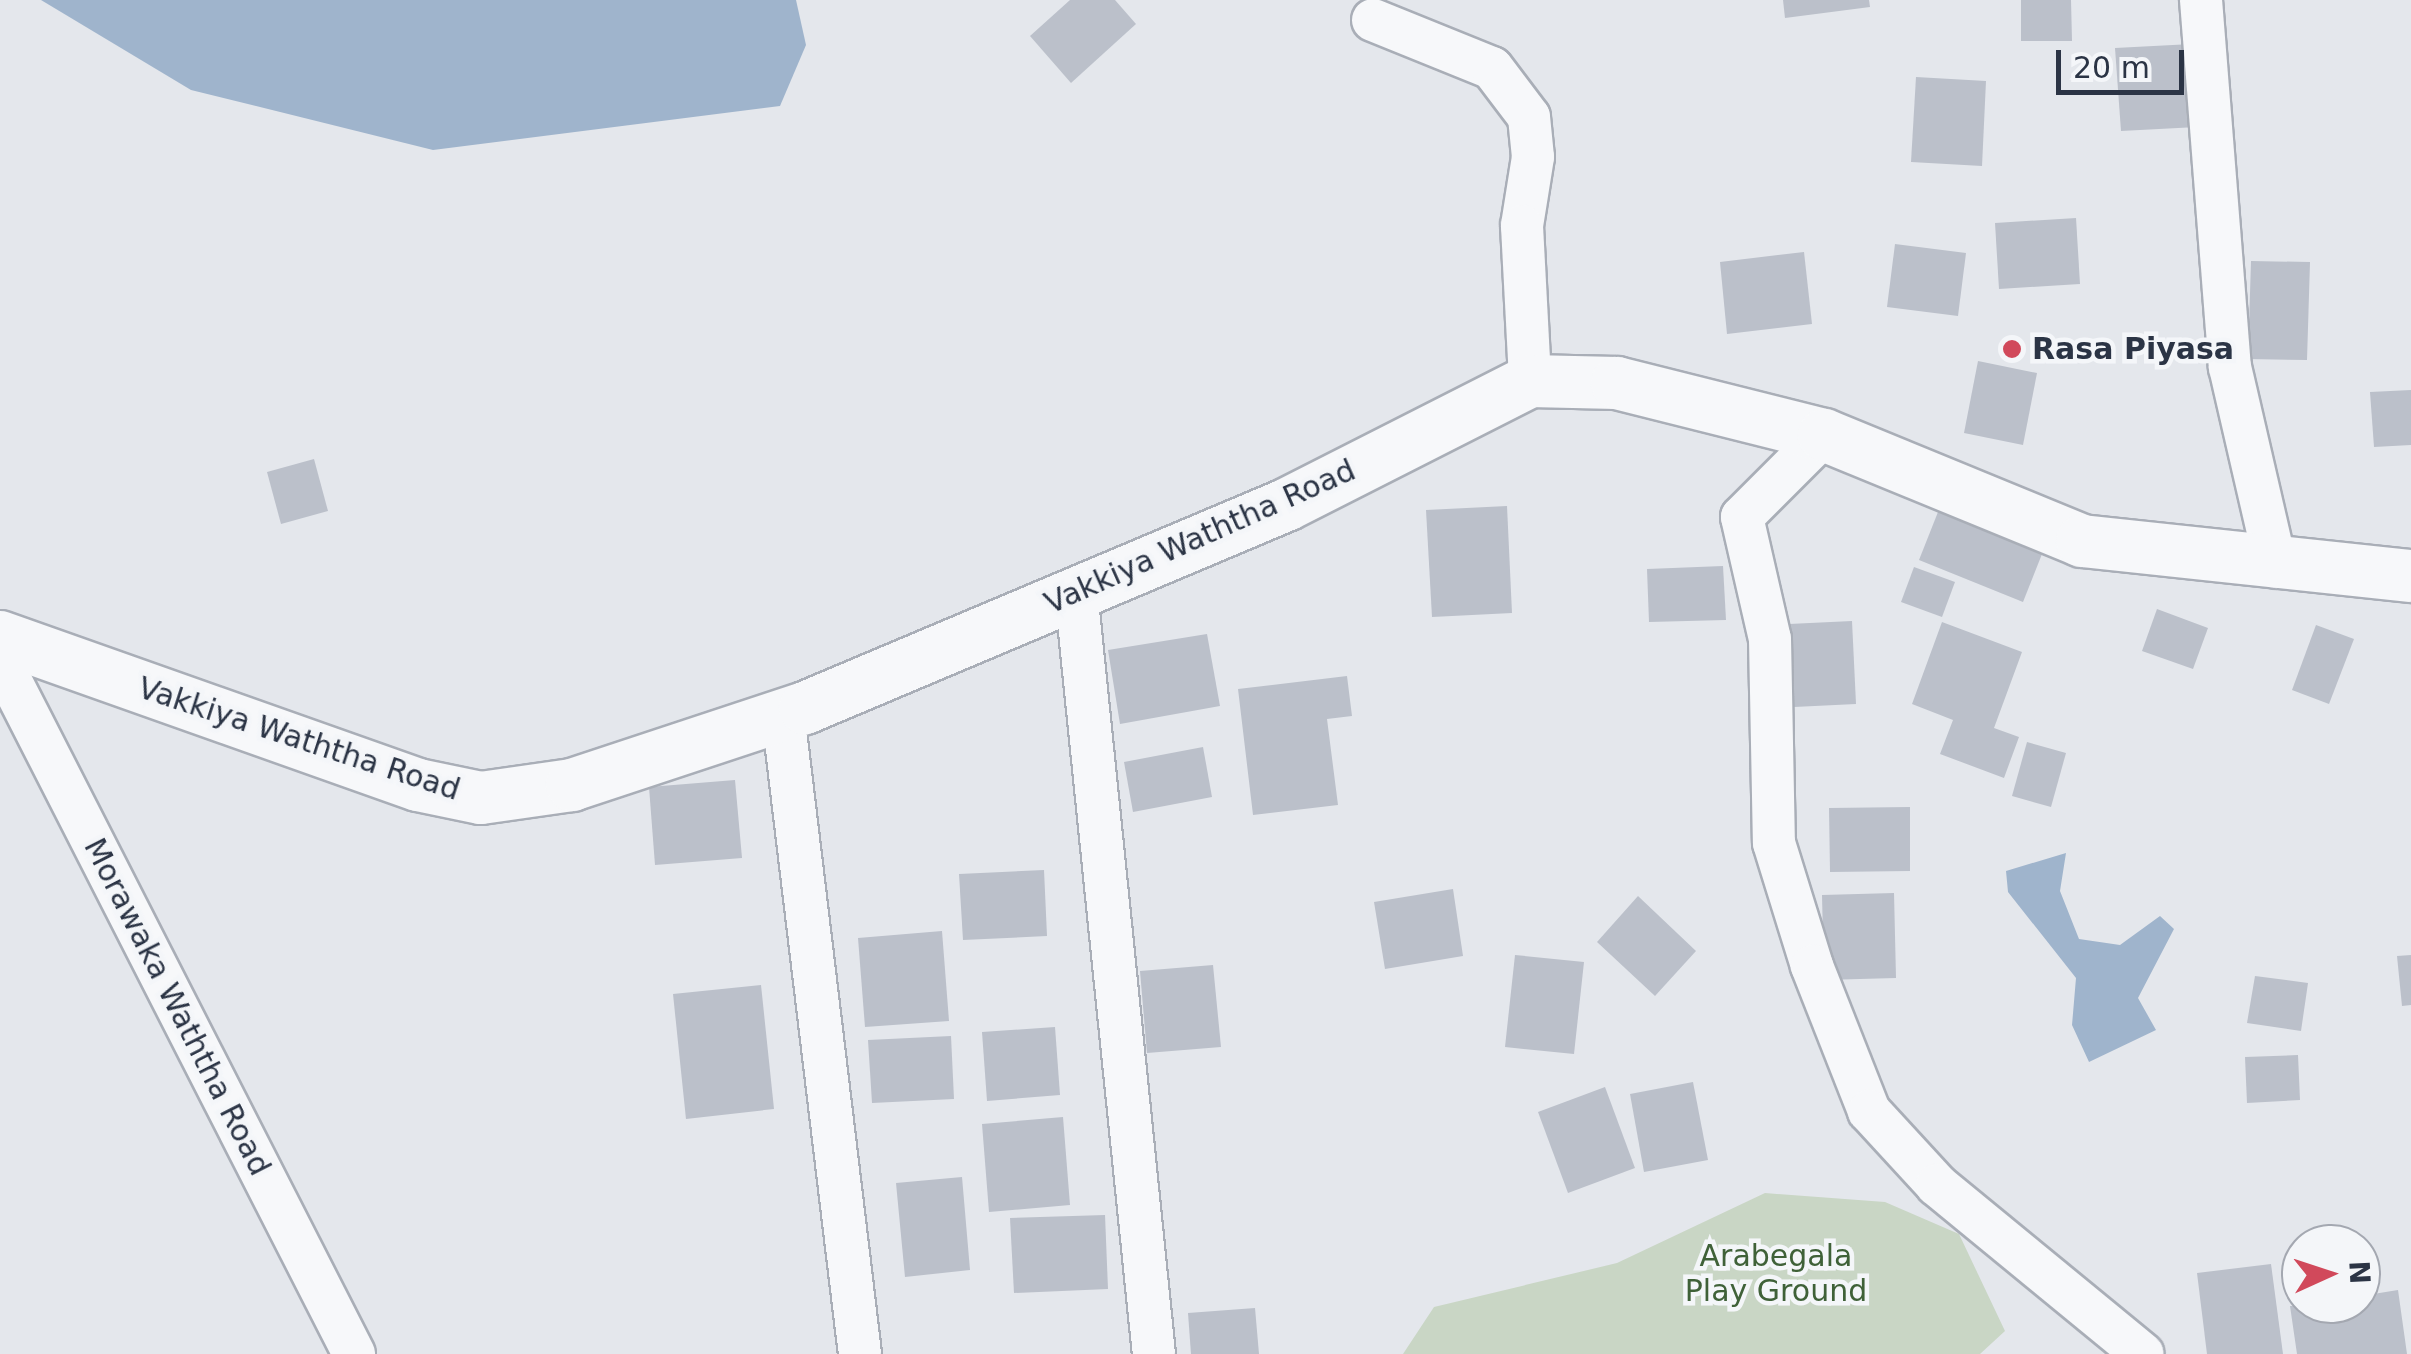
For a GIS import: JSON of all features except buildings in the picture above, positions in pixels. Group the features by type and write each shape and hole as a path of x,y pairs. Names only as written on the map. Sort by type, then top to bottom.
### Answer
{"street":[{"path":"2200,0 2230,367 2276,567"},
{"path":"1373,20 1492,68 1529,117 1533,157 1522,226 1530,381"},
{"name":"Vakkiya Waththa Road","path":"0,636 418,785 481,798 572,785 783,715 1286,505 1530,381 1617,383 1824,434 2082,541 2276,567 2411,576"},
{"path":"1824,434 1742,517 1770,639 1774,843 1812,966 1869,1111 1937,1185 2143,1354"},
{"path":"1076,592 1154,1354"},
{"name":"Morawaka Waththa Road","path":"0,660 354,1354"},
{"path":"783,715 860,1354"}],"green space":[{"name":"Arabegala Play Ground","path":"1765,1193 1885,1202 1959,1234 2005,1331 1980,1354 1403,1354 1434,1307 1617,1263"}],"water":[{"path":"41,0 796,0 806,45 780,106 433,150 191,90"},
{"path":"2066,853 2060,891 2079,939 2120,945 2160,916 2174,929 2138,998 2156,1030 2089,1062 2072,1025 2076,978 2008,892 2006,871"}],"place":[{"name":"Rasa Piyasa","path":"2012,349"}]}
